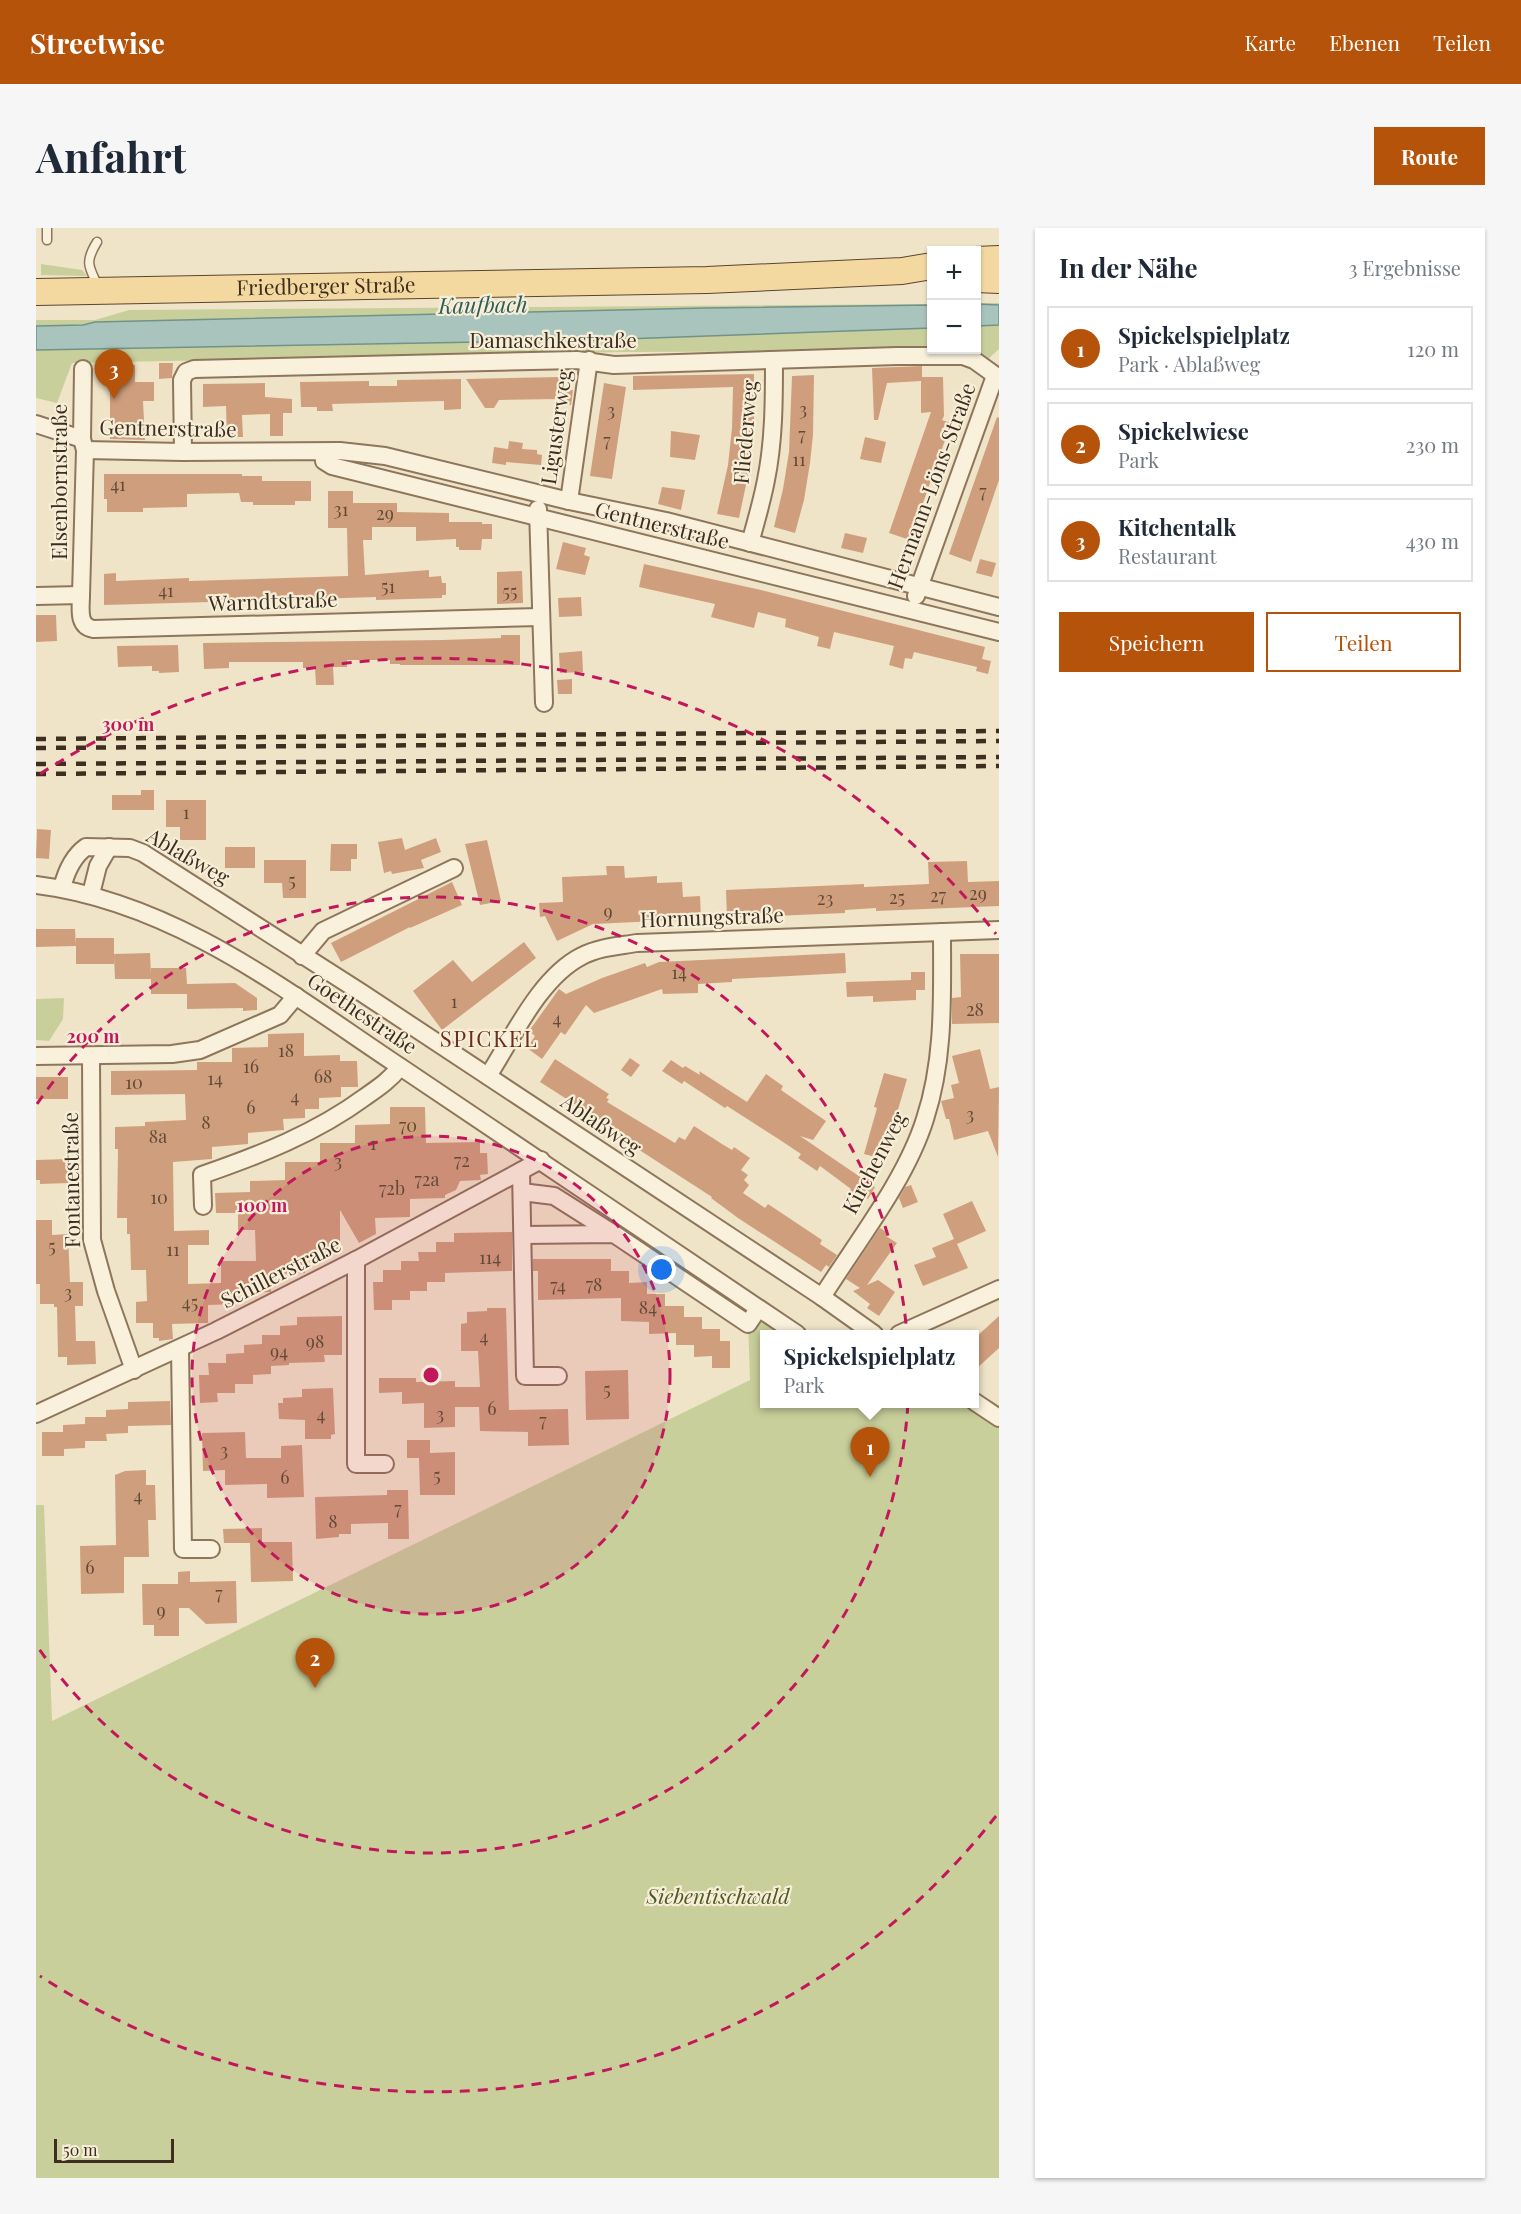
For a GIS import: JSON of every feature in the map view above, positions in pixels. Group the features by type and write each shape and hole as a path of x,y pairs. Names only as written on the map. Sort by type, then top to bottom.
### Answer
{"main road":[{"path":"981,260 999,259"},
{"name":"Friedberger Straße","path":"36,292 707,280 902,271 927,267"},
{"name":"Friedberger Straße","path":"902,271 927,274"},
{"path":"981,279 999,280"}],"street":[{"name":"Damaschkestraße","path":"183,453 182,381 189,369 589,360 614,364 963,356 974,360 997,377"},
{"name":"Ligusterweg","path":"569,501 589,360"},
{"name":"Fliederweg","path":"750,543 770,453 774,360"},
{"name":"Elsenbornstraße","path":"81,595 83,369"},
{"name":"Hermann-Löns-Straße","path":"911,610 997,377"},
{"name":"Gentnerstraße","path":"36,424 83,445 183,453 323,452 362,453 398,458 569,501 666,521 999,607"},
{"name":"Gentnerstraße","path":"323,452 324,461 332,466 999,632"},
{"path":"538,493 544,703"},
{"path":"36,596 81,595"},
{"name":"Warndtstraße","path":"81,595 82,622 93,629 540,617"},
{"name":"Ablaßweg","path":"62,888 67,872 78,852 86,847 130,848 142,853 363,993 822,1297 867,1330"},
{"path":"91,894 98,866 109,847"},
{"path":"302,956 323,931 454,868"},
{"name":"Goethestraße","path":"36,885 91,894 179,928 241,962 296,996 541,1160 790,1330"},
{"name":"Hornungstraße","path":"488,1076 544,989 566,966 583,955 601,949 637,943 999,930"},
{"name":"Kirchenweg","path":"822,1297 892,1187 924,1121 934,1084 942,1025 942,932"},
{"path":"36,1056 172,1054 200,1050 280,1016 296,996"},
{"name":"Fontanestraße","path":"91,1056 92,1240 106,1291 134,1370"},
{"path":"203,1206 202,1175 280,1146 341,1115 391,1079 400,1067"},
{"name":"Schillerstraße","path":"36,1414 180,1349 356,1260 541,1160"},
{"path":"522,1171 525,1377 558,1376"},
{"path":"522,1192 554,1196 748,1324 758,1309"},
{"path":"523,1235 614,1234"},
{"path":"356,1260 356,1464 385,1464"},
{"path":"910,1330 999,1289"},
{"path":"180,1349 183,1549 211,1549"},
{"path":"979,1405 999,1418"}],"lane":[{"path":"47,228 47,240"},
{"path":"96,242 89,255 89,267 100,291"}],"green space":[{"path":"41,264 82,270 87,276 41,275"},
{"path":"981,303 999,303 999,349 987,360 974,354 981,354"},
{"path":"927,304 927,351 627,352 72,363 57,403 36,398 36,320 95,320 129,310"},
{"path":"64,998 63,1019 49,1041 36,1040 36,999"},
{"name":"Siebentischwald","path":"758,1309 791,1330 760,1330 760,1408 979,1406 999,1418 999,2178 36,2178 36,1505 44,1505 52,1721 750,1380 748,1324"}],"water":[{"path":"981,304 999,305 999,325 981,326"},
{"path":"927,305 927,328 596,340 36,350 36,326 83,325 95,322"}],"building":[{"path":"159,363 173,363 172,378 159,379"},
{"path":"110,364 135,365 135,382 154,382 154,401 143,401 145,440 110,439"},
{"path":"922,366 922,377 943,377 944,416 942,420 951,423 910,540 889,533 931,412 921,413 921,381 887,383 878,420 874,420 872,368"},
{"path":"754,374 754,429 739,518 717,514 728,465 733,387 633,390 633,376"},
{"path":"814,375 810,463 804,500 795,533 774,527 789,452 792,376"},
{"path":"561,377 561,390 573,390 571,405 559,405 560,399 499,400 494,408 485,408 466,379"},
{"path":"461,379 461,409 444,410 444,401 332,404 333,411 317,411 317,407 301,407 300,382 369,381 369,386 397,386 397,380"},
{"path":"265,383 265,397 292,399 292,413 283,413 283,436 270,436 270,414 242,415 243,437 227,437 226,406 203,407 203,384"},
{"path":"604,383 626,387 612,479 590,476"},
{"path":"997,417 999,418 999,480 971,562 949,554"},
{"path":"671,431 700,435 695,460 670,457"},
{"path":"865,437 886,442 881,463 860,459"},
{"path":"509,441 523,443 522,449 537,450 537,454 542,455 541,465 492,463 494,447 508,449"},
{"path":"104,474 242,474 242,476 262,476 262,481 311,481 311,501 295,501 295,505 253,505 253,502 241,502 239,493 187,494 187,507 143,508 143,512 107,512 107,499 104,499"},
{"path":"662,487 685,490 681,510 658,504"},
{"path":"328,491 353,491 353,503 397,503 397,512 449,513 449,522 492,524 492,539 482,539 481,550 459,550 459,547 456,547 456,539 416,541 416,527 372,527 372,540 363,540 365,575 429,570 429,577 441,576 442,583 446,583 446,595 442,595 442,598 376,600 376,597 104,605 104,574 116,573 116,581 348,576 347,528 328,528"},
{"path":"845,533 867,538 863,553 841,548"},
{"path":"563,542 586,548 584,555 590,557 585,575 556,569"},
{"path":"980,559 996,563 992,577 976,573"},
{"path":"644,564 761,590 985,647 982,659 991,661 988,674 976,671 977,667 914,652 912,659 905,658 903,669 889,665 894,646 834,632 830,649 817,646 819,637 785,627 786,619 758,612 754,628 711,617 715,604 639,587"},
{"path":"522,571 523,603 497,604 497,572"},
{"path":"581,597 582,616 559,617 558,598"},
{"path":"36,615 56,615 57,641 36,642"},
{"path":"501,635 520,635 520,665 400,665 390,664 390,660 347,660 347,667 333,667 334,685 316,685 315,668 303,668 303,662 229,662 229,668 204,669 203,643 443,640 501,638"},
{"path":"178,645 179,672 159,673 159,671 152,671 152,666 118,667 117,646"},
{"path":"582,651 583,672 560,673 559,653"},
{"path":"572,679 572,694 558,694 557,680"},
{"path":"141,790 154,790 154,810 112,810 112,795 141,795"},
{"path":"166,800 206,800 206,840 180,840 180,827 166,827"},
{"path":"37,829 51,830 49,859 36,858"},
{"path":"402,838 405,850 436,838 441,852 421,860 424,868 392,874 391,871 384,873 378,842"},
{"path":"487,840 501,901 480,905 465,844"},
{"path":"331,844 357,844 357,859 351,859 351,871 330,871"},
{"path":"225,847 255,847 255,868 225,868"},
{"path":"264,860 306,860 306,898 283,898 282,883 264,883"},
{"path":"967,861 968,882 999,881 999,906 876,911 876,908 845,910 845,913 727,918 726,890 864,884 864,887 929,884 928,862"},
{"path":"606,866 624,866 625,878 657,876 657,883 682,882 683,897 700,896 701,919 593,924 557,941 545,916 540,917 539,903 563,902 562,877 607,875"},
{"path":"452,882 462,905 410,927 341,962 331,943"},
{"path":"36,929 75,929 76,946 36,947"},
{"path":"76,938 114,938 114,954 150,953 151,975 151,968 186,968 187,984 235,983 257,998 257,1010 187,1009 187,994 151,994 151,979 115,979 114,957 114,964 76,964"},
{"path":"524,942 536,958 442,1030 413,991 453,960 472,982"},
{"path":"845,953 846,973 732,979 732,982 698,984 698,993 663,994 662,989 594,1013 586,1005 565,1035 561,1032 542,1059 527,1048 535,1036 529,1031 559,989 566,994 645,963 647,967 659,962"},
{"path":"960,954 999,954 999,1023 952,1024 952,998 961,997"},
{"path":"911,972 925,972 925,990 916,990 916,1000 873,1002 873,996 847,997 846,982 911,980"},
{"path":"304,1033 304,1056 340,1055 340,1061 357,1061 358,1087 341,1087 341,1097 319,1098 319,1109 305,1109 305,1118 283,1119 284,1130 248,1133 248,1144 212,1147 212,1159 173,1162 174,1231 209,1230 209,1245 188,1245 188,1284 221,1283 221,1261 256,1261 255,1230 238,1230 238,1213 216,1213 215,1193 250,1192 250,1181 285,1180 285,1162 320,1162 320,1143 355,1143 355,1125 390,1124 390,1107 425,1107 426,1143 480,1142 480,1153 487,1153 488,1174 480,1175 481,1180 460,1181 456,1190 445,1195 445,1198 410,1199 410,1217 375,1218 376,1234 359,1243 340,1210 340,1254 305,1255 305,1273 270,1274 271,1292 236,1293 236,1304 208,1305 208,1323 172,1324 173,1339 159,1341 159,1338 153,1338 153,1323 136,1323 136,1302 147,1301 146,1270 131,1270 127,1218 117,1218 118,1149 115,1149 115,1127 145,1126 145,1122 186,1120 185,1094 111,1095 111,1071 197,1070 197,1062 232,1062 232,1048 268,1047 268,1034"},
{"path":"980,1049 990,1089 999,1087 998,1157 988,1131 954,1140 949,1119 946,1119 941,1101 954,1098 951,1085 959,1083 952,1056"},
{"path":"630,1058 640,1065 631,1077 621,1070"},
{"path":"555,1059 609,1094 606,1098 609,1099 607,1102 675,1143 679,1137 685,1140 694,1126 732,1150 734,1147 750,1158 741,1170 748,1175 744,1180 749,1185 743,1193 765,1208 768,1204 822,1240 820,1244 837,1255 829,1267 826,1265 821,1272 610,1131 612,1128 540,1082"},
{"path":"671,1060 700,1075 699,1071 747,1102 766,1074 783,1086 781,1090 826,1121 813,1140 800,1136 875,1187 868,1199 860,1194 844,1199 851,1189 820,1166 817,1171 798,1158 801,1154 780,1140 727,1106 725,1108 684,1081 682,1084 662,1071"},
{"path":"884,1073 907,1079 887,1160 864,1154"},
{"path":"36,1077 68,1077 68,1099 36,1099"},
{"path":"68,1159 69,1183 40,1184 40,1180 36,1180 36,1160"},
{"path":"911,1185 918,1202 903,1208 899,1198 905,1187"},
{"path":"972,1201 986,1231 957,1244 968,1268 923,1286 914,1265 936,1257 932,1248 954,1239 943,1214"},
{"path":"36,1220 52,1220 52,1235 68,1234 70,1282 83,1282 83,1306 75,1306 76,1341 95,1341 96,1364 67,1365 67,1357 58,1357 57,1307 54,1307 54,1304 40,1304 40,1284 36,1284"},
{"path":"880,1228 888,1233 886,1236 897,1243 867,1285 878,1280 895,1292 879,1316 867,1308 870,1304 853,1291 860,1288 846,1279"},
{"path":"512,1232 512,1271 445,1273 445,1282 427,1282 427,1291 410,1291 410,1300 392,1300 392,1310 374,1310 373,1282 383,1282 383,1270 401,1270 401,1261 419,1261 418,1252 436,1252 436,1242 454,1242 454,1233"},
{"path":"533,1259 611,1259 611,1271 629,1271 629,1283 647,1282 647,1294 665,1294 665,1306 684,1306 684,1317 702,1317 702,1329 720,1329 720,1341 730,1341 730,1368 712,1368 712,1356 694,1357 694,1345 676,1345 676,1333 649,1334 649,1322 621,1321 621,1298 538,1300 538,1271 533,1271"},
{"path":"487,1308 506,1308 509,1410 568,1409 569,1445 528,1446 528,1432 480,1431 479,1407 455,1407 455,1427 424,1428 424,1403 402,1404 402,1392 379,1393 379,1378 416,1378 416,1382 455,1381 455,1387 480,1387 478,1351 461,1351 461,1324 467,1323 467,1312 487,1311"},
{"path":"342,1316 342,1355 324,1355 325,1362 271,1366 271,1374 253,1375 253,1384 235,1384 235,1393 217,1393 218,1402 200,1403 199,1375 209,1375 208,1363 226,1363 226,1354 244,1353 244,1345 262,1344 262,1335 280,1335 280,1326 297,1325 297,1317"},
{"path":"999,1316 999,1348 979,1366 979,1334"},
{"path":"628,1370 629,1419 586,1420 585,1371"},
{"path":"333,1388 335,1434 331,1435 331,1439 305,1439 305,1420 279,1419 278,1403 283,1403 283,1398 302,1397 302,1389"},
{"path":"170,1401 171,1425 128,1426 128,1433 106,1434 107,1441 85,1441 85,1448 64,1449 64,1456 42,1456 42,1432 63,1432 63,1425 85,1424 85,1417 106,1417 106,1410 128,1409 128,1402"},
{"path":"245,1432 246,1458 281,1458 281,1446 302,1445 304,1497 267,1498 267,1484 225,1485 225,1470 203,1471 202,1433"},
{"path":"407,1440 430,1440 430,1453 455,1452 455,1495 420,1495 419,1458 407,1458"},
{"path":"146,1470 146,1485 155,1485 156,1520 148,1520 149,1557 124,1557 124,1593 81,1594 80,1546 116,1545 115,1475 125,1471"},
{"path":"387,1490 408,1490 409,1539 388,1539 388,1523 351,1524 351,1534 316,1539 315,1497 387,1495"},
{"path":"262,1528 262,1542 292,1542 293,1581 251,1582 250,1543 224,1543 223,1529"},
{"path":"190,1571 190,1582 236,1581 237,1623 206,1624 189,1608 179,1608 179,1636 154,1636 154,1625 143,1625 142,1584 178,1584 178,1572"}],"railway":[{"path":"36,739 999,731"},
{"path":"36,748 999,741"},
{"path":"36,764 999,757"},
{"path":"36,774 999,766"}],"place":[{"name":"Kitchentalk","path":"114,399"},
{"name":"Spickelspielplatz","path":"870,1477"},
{"name":"Spickelwiese","path":"315,1688"}],"district":[{"name":"SPICKEL","path":"489,1039"}],"water label":[{"name":"Kaufbach","path":"483,305"}]}
